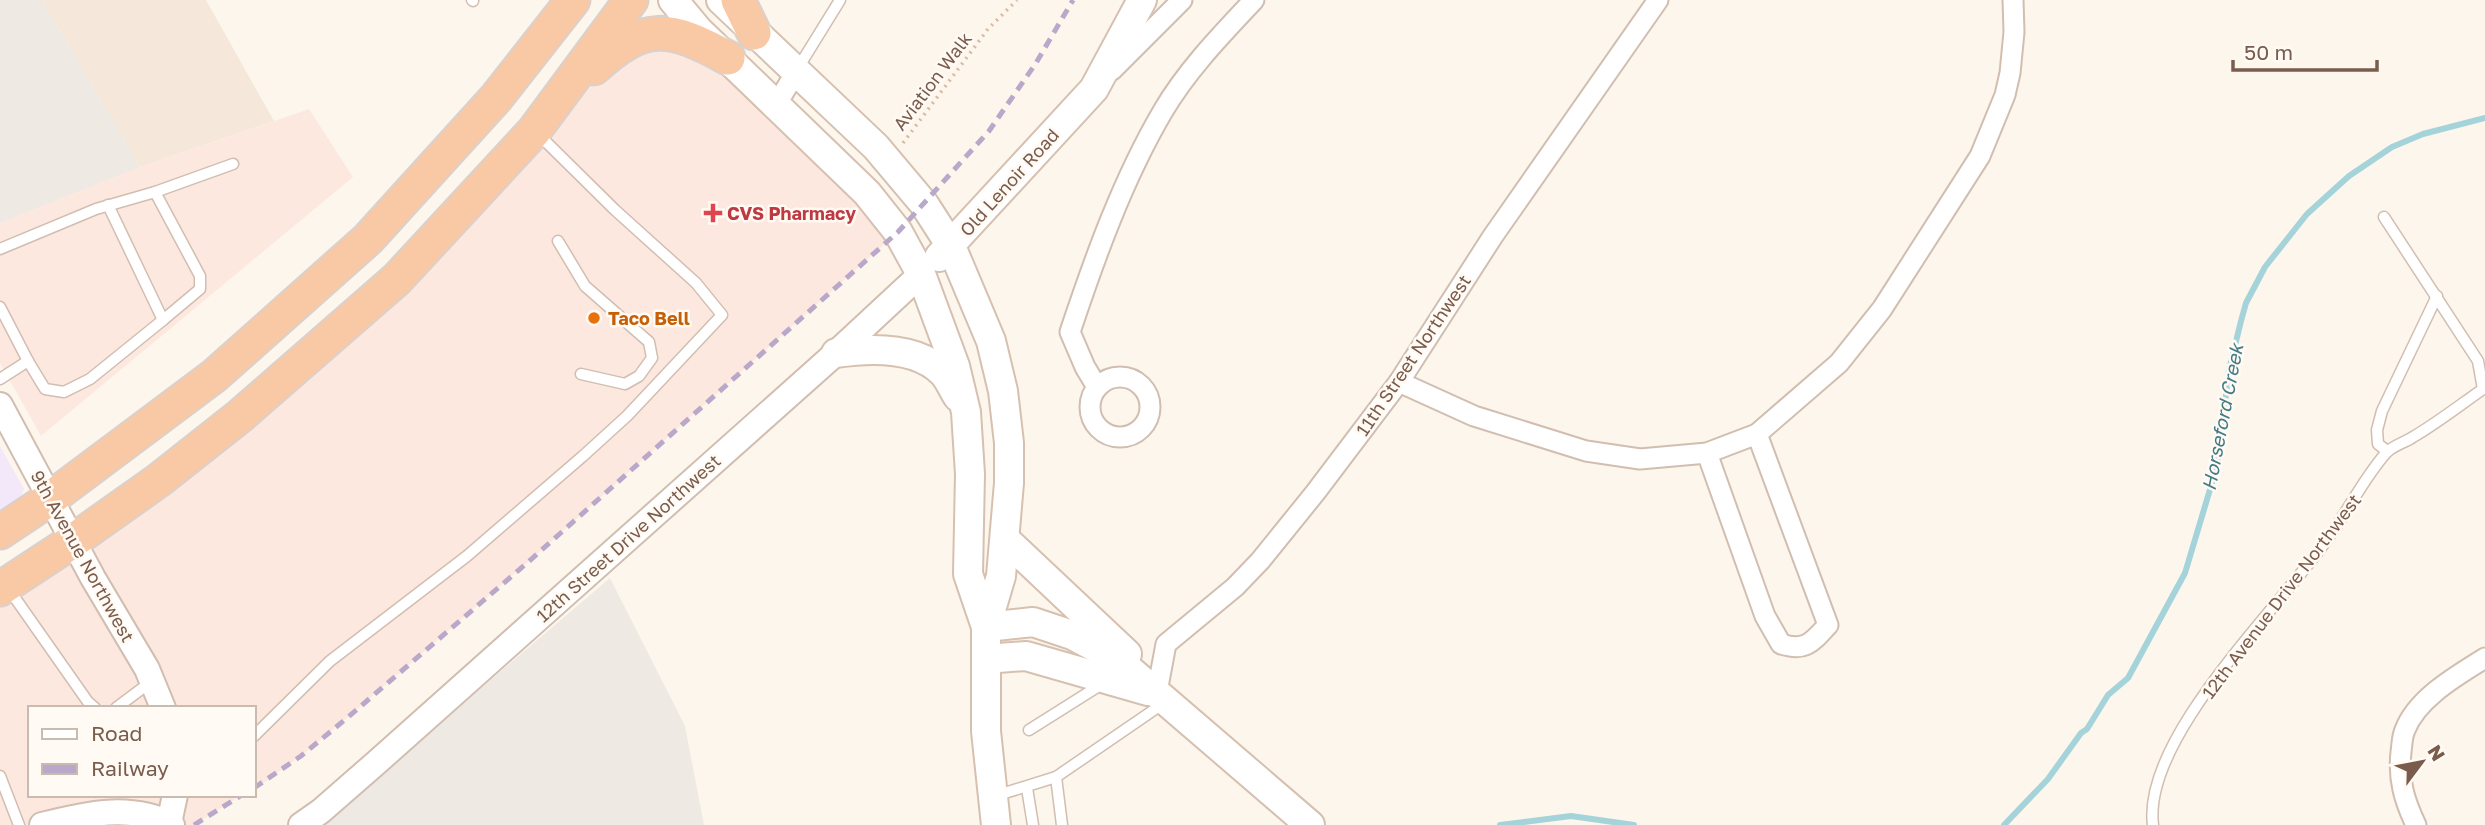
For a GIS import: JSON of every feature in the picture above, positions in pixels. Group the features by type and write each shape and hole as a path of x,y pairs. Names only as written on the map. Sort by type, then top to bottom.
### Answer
{"highway":[{"path":"0,531 51,499 214,376 368,239 496,98 573,0"},
{"path":"542,119 631,0"},
{"path":"738,0 754,33"},
{"path":"3,587 74,541 159,480 240,416 349,322 397,279 542,119 611,52 638,37 667,32 695,40 728,58"}],"main road":[{"name":"Old Lenoir Road","path":"673,0 698,30 867,193 898,232 920,274 955,366 966,411 970,474 968,574 986,627"},
{"path":"720,0 876,147 925,204 951,246"},
{"name":"Old Lenoir Road","path":"996,825 986,732 986,627 1001,576 1009,483 1009,443 1003,391 991,341 951,246 1094,89 1142,0"},
{"name":"12th Street Drive Northwest","path":"920,274 951,246"},
{"path":"836,353 861,349 884,350 923,360 944,373 966,411"},
{"path":"1005,539 1125,651 1162,696"},
{"path":"986,627 1032,622 1072,635 1117,659 1310,825"},
{"path":"986,662 998,658 1026,656 1162,696"}],"street":[{"path":"1094,89 1182,0"},
{"path":"1097,387 1085,367 1070,331 1087,280 1139,156 1164,109 1198,63 1254,0"},
{"name":"11th Street Northwest","path":"1162,696 1166,644 1235,587 1260,561 1399,382 1493,236 1658,0"},
{"path":"1399,382 1474,416 1586,451 1640,459 1707,453 1757,434 1839,363 1882,309 1980,156 2005,95 2014,32 2013,3"},
{"path":"776,105 796,72"},
{"name":"12th Street Drive Northwest","path":"301,825 376,763 836,353 920,274"},
{"name":"9th Avenue Northwest","path":"0,405 152,681 162,706"},
{"path":"1707,453 1765,616 1781,644 1794,648 1808,645 1828,625 1757,434"},
{"path":"2416,825 2401,786 2399,772 2404,731 2412,716 2427,699 2485,658"},
{"path":"42,825 91,814 116,812 137,813 171,824 175,797"}],"lane":[{"path":"796,72 840,0"},
{"path":"256,734 330,661 467,556 583,456 627,416 722,315 696,283 615,210 542,119"},
{"path":"0,249 107,205 155,192 233,164"},
{"path":"0,307 45,389 64,393 90,379 200,289 200,276 155,192"},
{"path":"107,205 163,320"},
{"path":"2384,217 2437,296 2478,361 2483,389 2413,438 2387,451 2378,444 2377,430 2382,411 2437,296"},
{"path":"558,241 585,286 649,342 652,358 639,376 625,384 581,374"},
{"path":"0,379 28,361"},
{"name":"12th Avenue Drive Northwest","path":"2153,825 2151,812 2158,778 2174,741 2242,644 2297,580 2326,541 2387,451"},
{"path":"3,587 93,706"},
{"path":"1030,730 1108,680"},
{"path":"119,706 152,681"},
{"path":"992,796 1027,788 1056,777 1162,696"},
{"path":"0,776 19,825"},
{"path":"1056,777 1062,825"},
{"path":"1027,788 1033,825"}],"path":[{"name":"Aviation Walk","path":"899,149 988,29 1017,0"}],"shaded area":[{"path":"0,0 42,0 140,167 0,223"},
{"path":"42,0 206,0 274,121 140,167"},
{"path":"695,40 898,232 527,563 347,718 266,781 256,787 256,706 28,706 28,797 239,797 194,825 172,825 154,817 42,825 0,825 0,589 240,416 611,52"},
{"path":"309,109 353,177 41,436 0,363 0,223 140,167"},
{"path":"0,446 24,489 14,511 0,520"},
{"path":"610,578 685,726 704,825 320,825"}],"waterway":[{"name":"Horseford Creek","path":"2004,825 2048,779 2081,733 2087,729 2108,695 2128,678 2185,573 2217,466 2229,370 2241,321 2246,303 2265,267 2307,214 2349,176 2392,147 2423,134 2485,118"},
{"path":"1500,825 1571,816 1634,825"}],"railway":[{"path":"256,787 301,756 527,563 898,232 989,131 1036,63 1073,0"},
{"path":"194,825 239,797"}],"place":[{"name":"CVS Pharmacy","path":"713,213"},
{"name":"Taco Bell","path":"594,318"}]}
